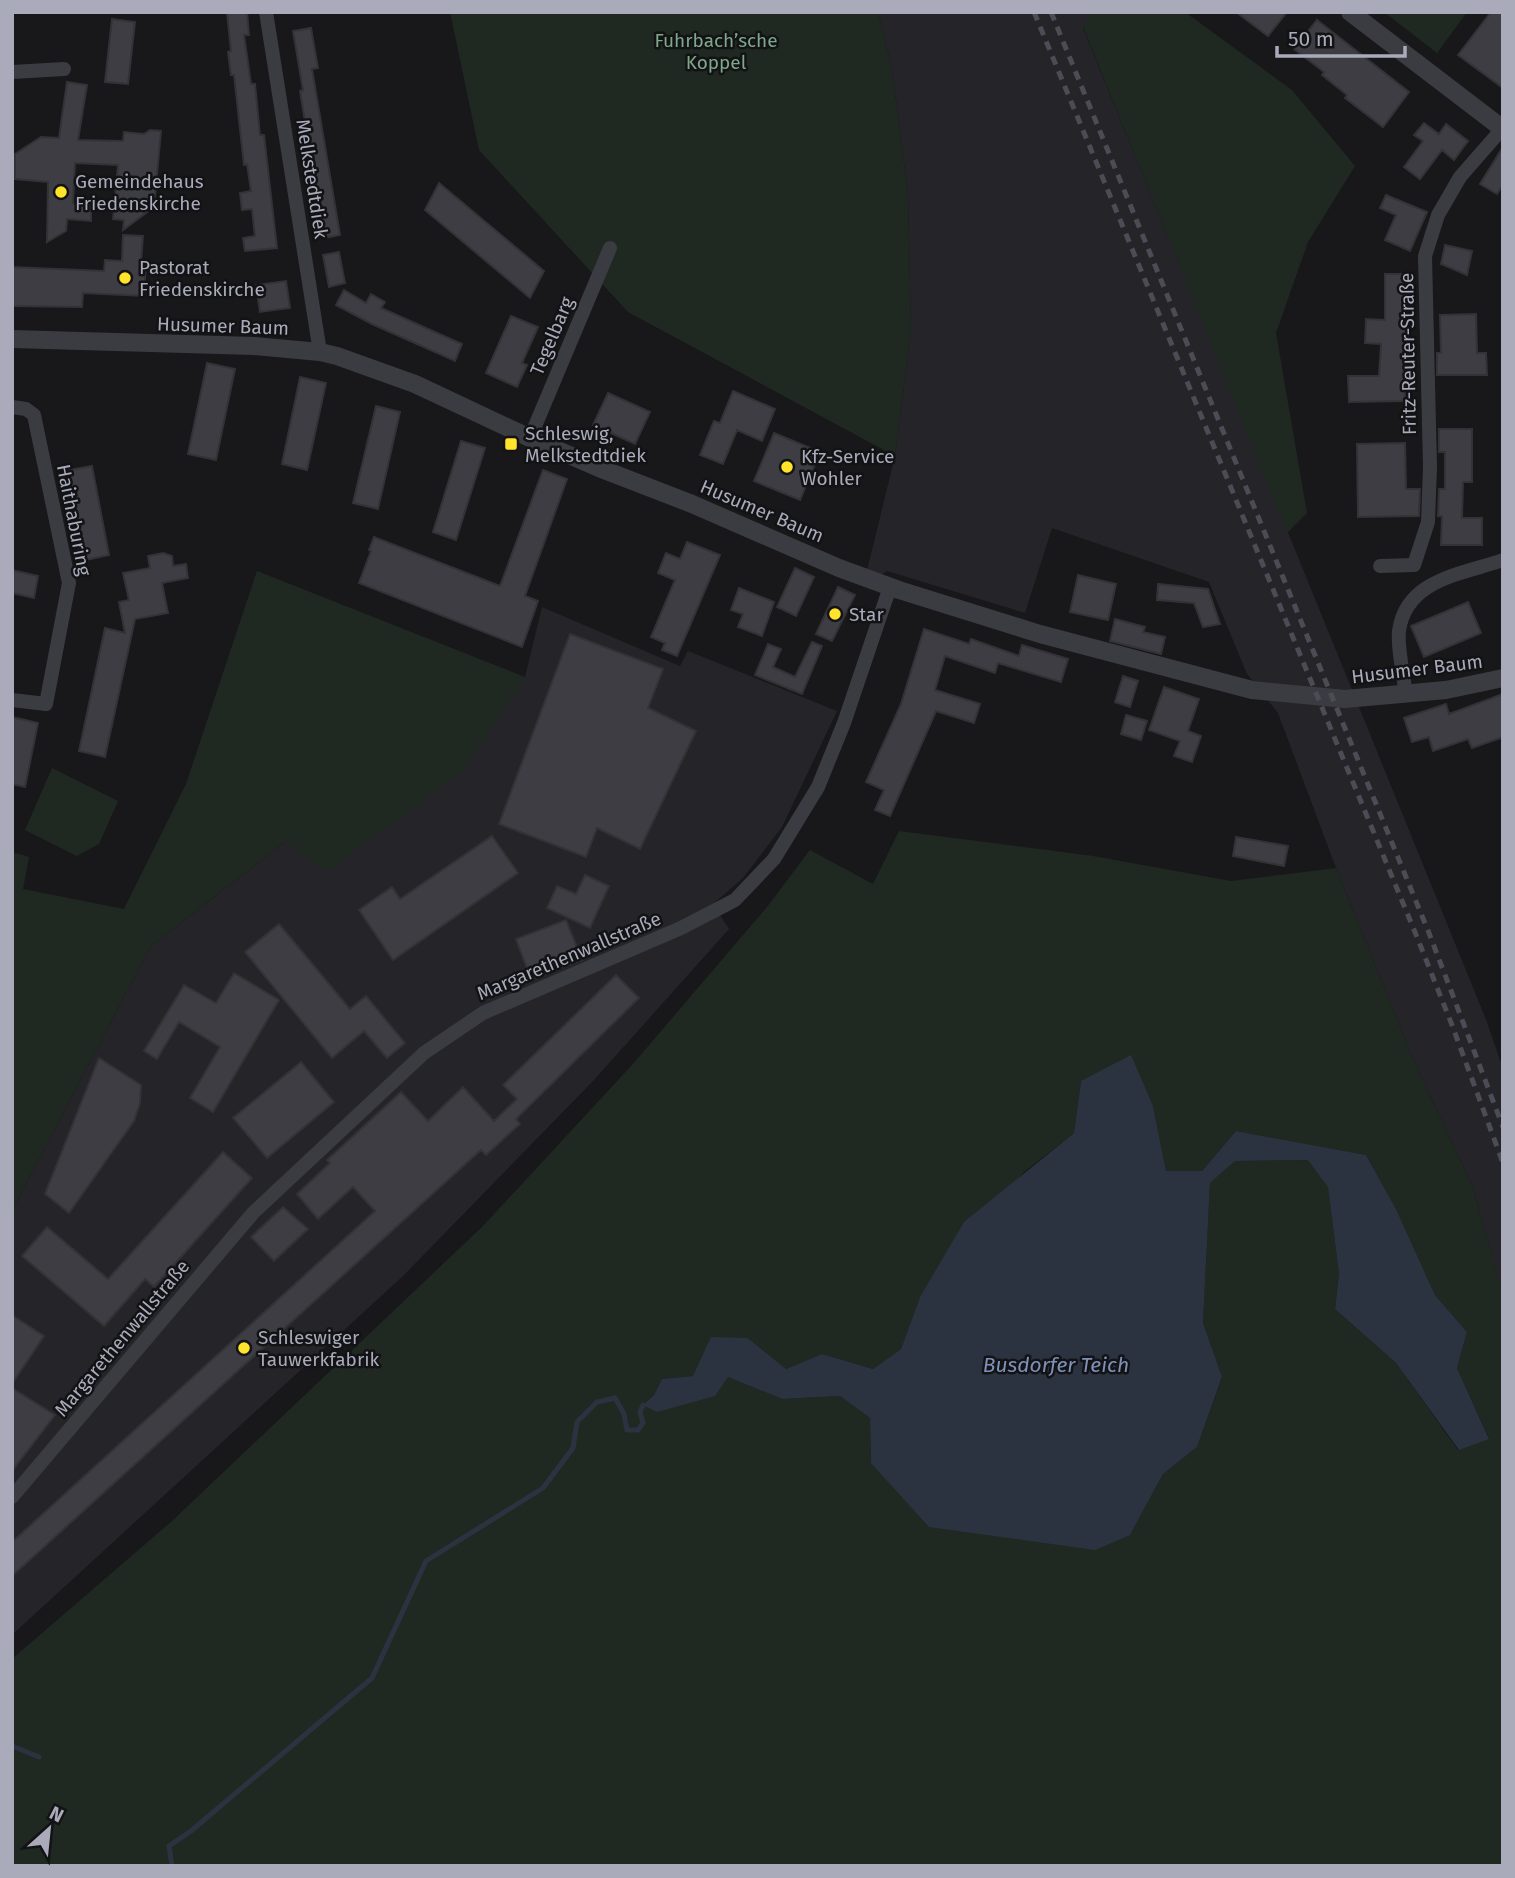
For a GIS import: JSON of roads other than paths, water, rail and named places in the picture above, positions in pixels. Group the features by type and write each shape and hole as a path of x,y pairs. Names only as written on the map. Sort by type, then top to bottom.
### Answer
{"street":[{"name":"Melkstedtdiek","path":"266,12 320,352"},
{"path":"1350,12 1503,129"},
{"path":"12,72 64,69"},
{"name":"Fritz-Reuter-Straße","path":"1380,566 1414,565 1428,523 1430,467 1425,256 1437,215 1460,177 1503,129"},
{"name":"Tegelbarg","path":"530,438 610,248"},
{"name":"Husumer Baum","path":"12,339 254,346 320,352 415,384 530,438 890,587 1040,634 1252,690 1345,699 1406,695 1503,678"},
{"name":"Haithaburing","path":"12,407 26,409 34,415 69,583 46,704 12,700"},
{"path":"1406,695 1399,631 1410,601 1437,580 1503,560"},
{"name":"Margarethenwallstraße","path":"12,1497 253,1213 424,1052 483,1013 681,928 735,900 774,859 818,786 844,723 890,587"}],"water":[{"name":"Busdorfer Teich","path":"1131,1055 1153,1106 1166,1171 1202,1171 1236,1131 1366,1155 1396,1209 1435,1295 1467,1332 1457,1368 1489,1439 1459,1450 1396,1363 1335,1309 1339,1274 1328,1187 1308,1160 1235,1161 1210,1183 1203,1323 1222,1377 1197,1447 1163,1474 1130,1535 1095,1550 929,1527 871,1463 870,1418 840,1396 782,1399 728,1377 715,1396 657,1412 643,1405 654,1395 662,1379 693,1376 711,1337 748,1338 786,1369 822,1354 873,1369 901,1349 920,1297 964,1222 1074,1133 1081,1081"}],"waterway":[{"path":"172,1866 169,1846 191,1831 372,1678 426,1561 543,1488 573,1448 577,1422 597,1402 615,1398 624,1414 627,1430 638,1430 643,1423 640,1412 643,1405"},
{"path":"12,1746 39,1757"}],"railway":[{"path":"1034,12 1417,937 1503,1163"},
{"path":"1051,12 1429,933 1503,1127"}],"place":[{"name":"Gemeindehaus Friedenskirche","path":"61,192"},
{"name":"Pastorat Friedenskirche","path":"125,278"},
{"name":"Schleswig, Melkstedtdiek","path":"511,444"},
{"name":"Kfz-Service Wohler","path":"787,467"},
{"name":"Star","path":"835,614"},
{"name":"Schleswiger Tauwerkfabrik","path":"244,1348"}],"park label":[{"name":"Fuhrbach’sche Koppel","path":"716,51"}]}
